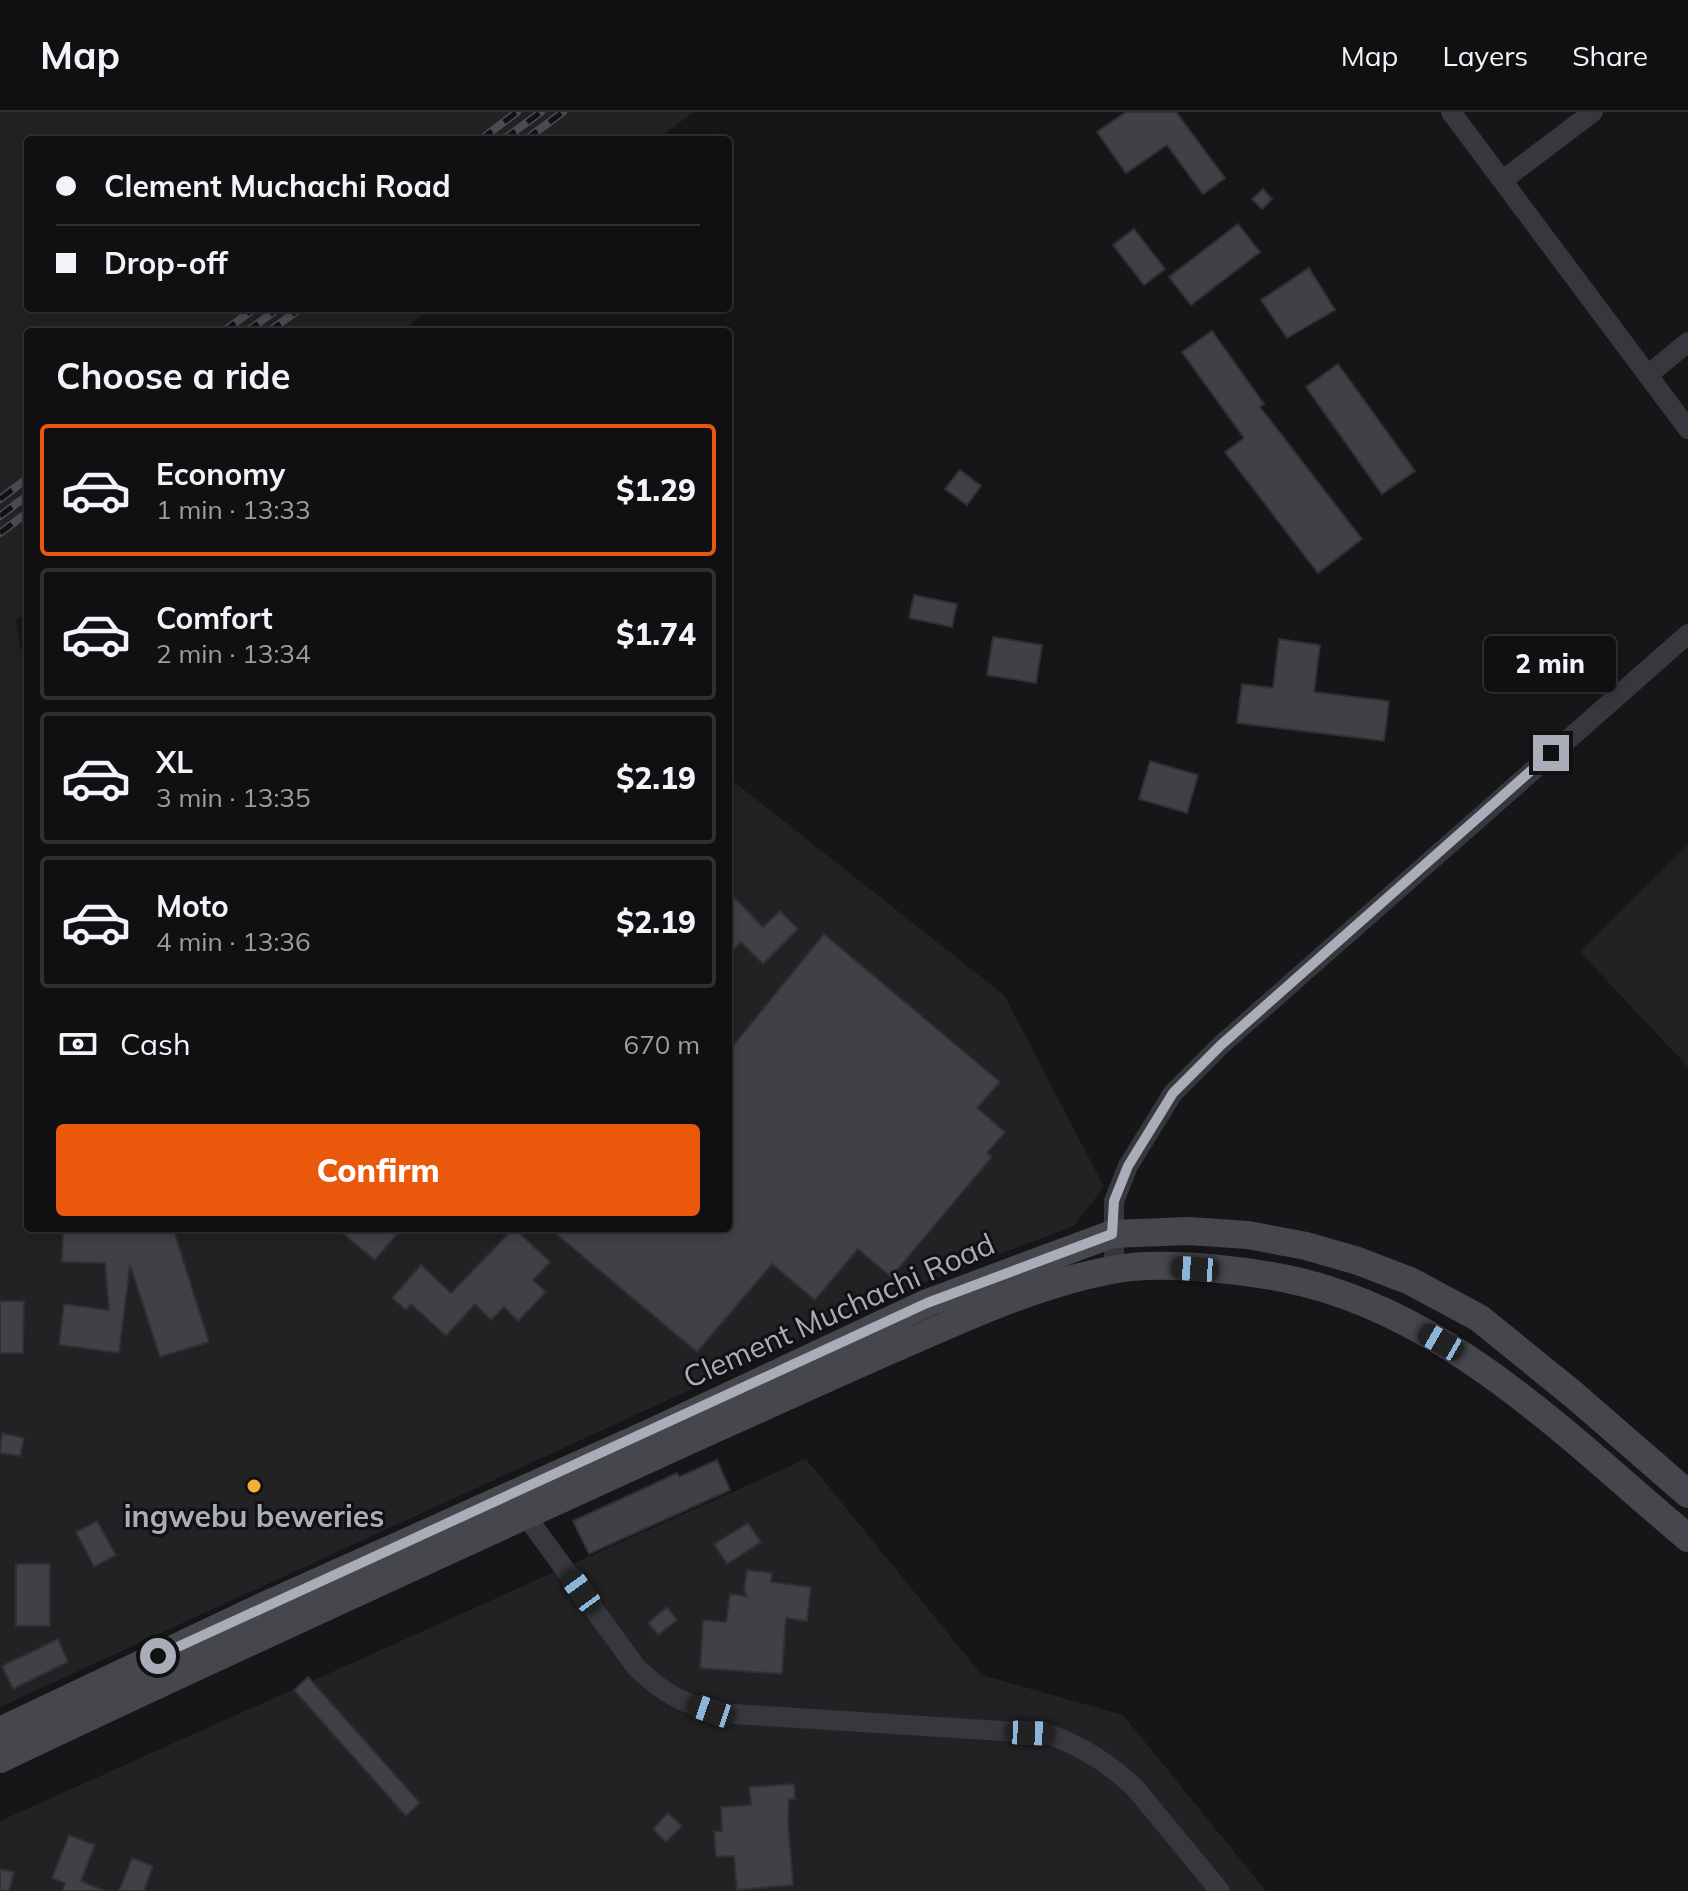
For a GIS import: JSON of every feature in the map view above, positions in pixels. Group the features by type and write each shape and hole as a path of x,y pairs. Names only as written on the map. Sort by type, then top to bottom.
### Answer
{"main road":[{"name":"Clement Muchachi Road","path":"0,1759 276,1627 518,1505 652,1432 927,1303 1112,1234 1189,1231 1248,1235 1306,1246 1410,1281 1479,1318 1688,1494"},
{"name":"Clement Muchachi Road","path":"0,1731 264,1606 518,1505 1005,1300 1114,1269 1165,1267 1269,1275 1326,1289 1396,1316 1463,1355 1507,1388 1688,1538"}],"street":[{"path":"1451,112 1688,429"},
{"path":"1503,180 1593,112"},
{"path":"1648,375 1688,342"},
{"path":"1114,1269 1114,1201 1128,1166 1173,1093 1197,1067 1688,634"},
{"path":"518,1505 636,1667 657,1688 711,1711 733,1714 1048,1734 1075,1744 1120,1773 1220,1891"}],"shaded area":[{"path":"0,112 694,112 661,136 24,136 24,312 427,312 405,328 24,328 24,614 16,620 24,662 24,1232 732,1232 732,780 1004,995 1104,1187 1074,1226 918,1285 0,1707"},
{"path":"1688,845 1688,1067 1580,952"},
{"path":"806,1459 982,1675 1123,1715 1266,1891 0,1891 0,1821"}],"building":[{"path":"1126,112 1176,112 1225,178 1203,194 1167,145 1126,173 1097,132"},
{"path":"1263,189 1272,199 1262,209 1252,199"},
{"path":"1238,224 1260,252 1191,305 1169,277"},
{"path":"1134,229 1165,269 1144,285 1113,245"},
{"path":"1309,268 1335,310 1287,338 1261,300"},
{"path":"1212,331 1264,404 1260,407 1362,539 1318,573 1225,452 1244,438 1182,352"},
{"path":"1338,364 1415,471 1382,494 1306,387"},
{"path":"960,470 981,486 967,505 945,489"},
{"path":"914,595 957,604 952,627 909,618"},
{"path":"993,637 1042,645 1036,683 987,675"},
{"path":"1279,639 1320,645 1314,692 1389,701 1384,741 1237,723 1242,684 1273,688"},
{"path":"1150,761 1198,775 1187,813 1139,799"},
{"path":"732,895 763,927 780,911 798,929 763,964 741,942 732,951"},
{"path":"824,934 1000,1082 977,1108 1005,1132 987,1153 992,1157 891,1277 858,1249 815,1300 772,1264 697,1352 554,1232 732,1232 732,1047"},
{"path":"63,1232 174,1232 209,1342 160,1357 130,1265 119,1353 59,1345 64,1304 109,1310 105,1263 62,1262"},
{"path":"341,1232 399,1232 375,1260"},
{"path":"510,1232 518,1232 550,1262 533,1280 546,1292 518,1321 504,1307 491,1320 475,1304 446,1336 411,1304 406,1310 392,1298 421,1265 451,1293"},
{"path":"0,1301 24,1301 23,1353 0,1353"},
{"path":"2,1433 24,1438 20,1456 0,1453"},
{"path":"717,1460 730,1490 589,1554 573,1521 677,1473 679,1477"},
{"path":"97,1521 116,1555 94,1567 76,1532"},
{"path":"748,1523 761,1542 727,1564 714,1544"},
{"path":"16,1564 50,1564 50,1626 16,1626"},
{"path":"747,1570 772,1573 771,1582 811,1587 807,1621 786,1618 782,1674 700,1668 703,1620 726,1622 730,1594 747,1596 744,1591"},
{"path":"667,1607 677,1620 658,1635 648,1623"},
{"path":"58,1639 68,1662 13,1689 2,1666"},
{"path":"308,1677 420,1803 406,1816 294,1690"},
{"path":"794,1784 795,1799 789,1799 788,1822 793,1885 737,1890 734,1856 716,1857 714,1831 722,1831 721,1807 751,1805 749,1787"},
{"path":"668,1813 682,1826 666,1842 653,1829"},
{"path":"69,1835 95,1845 81,1881 105,1891 62,1891 65,1883 52,1878"},
{"path":"132,1858 153,1866 144,1891 119,1891"},
{"path":"0,1869 14,1872 9,1891 0,1891"}],"railway":[{"path":"485,136 517,112"},
{"path":"508,136 541,112"},
{"path":"530,136 563,112"},
{"path":"228,328 250,312"},
{"path":"252,328 274,312"},
{"path":"274,328 296,312"},
{"path":"0,499 24,481"},
{"path":"0,516 24,498"},
{"path":"0,533 24,515"}],"place":[{"name":"ingwebu beweries","path":"254,1486"}],"route":[{"path":"158,1656 652,1432 927,1303 1112,1234 1114,1201 1128,1166 1173,1093 1221,1045 1551,753"}]}
